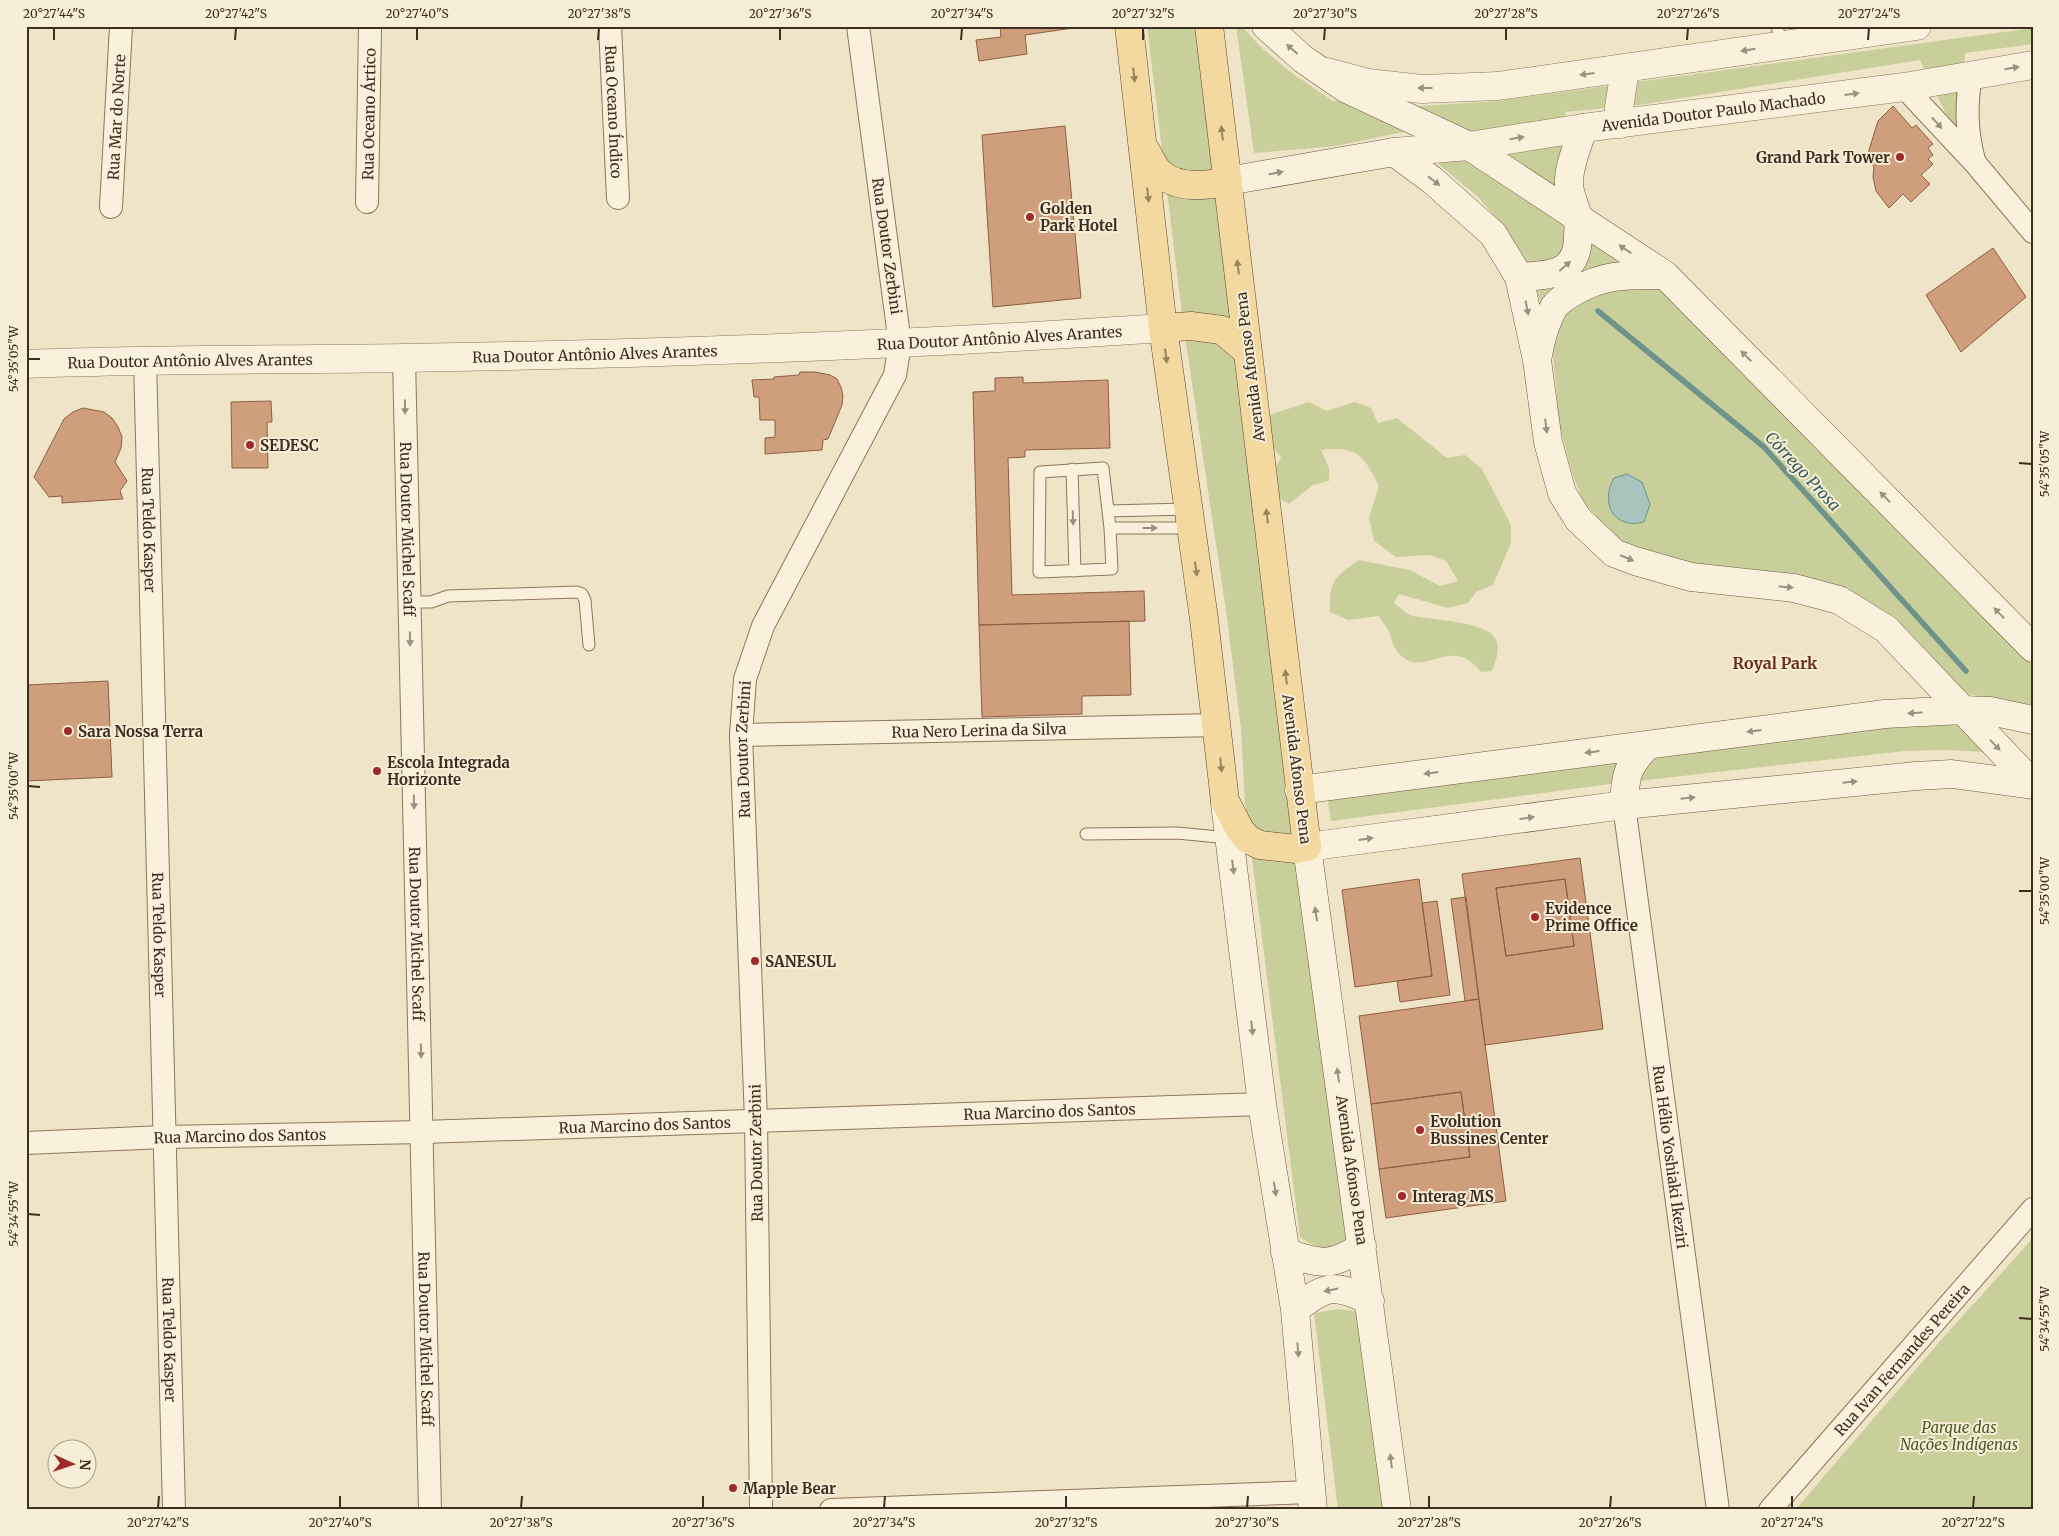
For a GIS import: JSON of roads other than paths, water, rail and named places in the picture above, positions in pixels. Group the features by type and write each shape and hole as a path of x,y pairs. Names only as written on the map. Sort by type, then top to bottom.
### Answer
{"main road":[{"path":"1129,26 1163,328 1217,725 1262,1104 1294,1310 1312,1501"},
{"name":"Avenida Afonso Pena","path":"1210,26 1299,790 1397,1510"},
{"path":"1266,26 1303,59 1345,88 1469,146 1665,275 2033,648"},
{"path":"1320,70 1368,83 1422,89 1498,86 1626,69 1779,35 1917,26"},
{"name":"Avenida Doutor Paulo Machado","path":"1228,181 1394,152 1469,146 1583,128 1904,87 1971,74 2033,65"},
{"path":"1620,124 1619,108 1626,69"},
{"path":"1519,277 1562,271 1572,260 1578,248 1578,218 1571,198 1569,182 1572,164 1583,128"},
{"path":"1143,146 1159,172 1181,184 1208,185 1228,181"},
{"path":"1394,152 1432,180 1493,234 1519,277 1537,360 1548,442 1562,493 1578,519 1614,553 1635,561 1691,577 1794,588 1839,600 1886,629 2033,784"},
{"path":"1537,360 1542,331 1555,305 1570,294 1590,282 1612,275 1665,275"},
{"path":"1163,328 1191,326 1222,330 1248,352"},
{"name":"Rua Doutor Antônio Alves Arantes","path":"26,364 145,359 404,358 900,344 1163,328"},
{"path":"1299,790 1885,714 1962,710 1990,711 2033,720"},
{"path":"1624,805 1625,779 1629,767 1648,745"},
{"path":"1225,801 1240,830 1249,840 1260,844 1296,849 1624,805 1916,776 1952,774 2033,784"},
{"path":"1285,1252 1306,1260 1332,1262 1346,1258 1362,1246"},
{"path":"1294,1310 1310,1297 1329,1289 1342,1288 1370,1301"}],"street":[{"name":"Rua Mar do Norte","path":"111,207 121,26"},
{"name":"Rua Oceano Ártico","path":"367,202 370,26"},
{"name":"Rua Oceano Índico","path":"610,26 618,198"},
{"name":"Rua Doutor Zerbini","path":"761,1510 756,1120 741,735 745,679 763,626 895,375 900,344 858,26"},
{"path":"1971,74 1966,115 1967,135 1975,164"},
{"path":"1904,87 1975,164 2033,232"},
{"name":"Rua Doutor Michel Scaff","path":"404,358 423,1132 430,1510"},
{"name":"Rua Teldo Kasper","path":"145,359 174,1510"},
{"name":"Rua Nero Lerina da Silva","path":"741,735 1217,725"},
{"name":"Rua Hélio Yoshiaki Ikeziri","path":"1624,805 1718,1510"},
{"name":"Rua Marcino dos Santos","path":"26,1143 164,1136 423,1132 1262,1104"},
{"name":"Rua Ivan Fernandes Pereira","path":"1770,1510 2033,1210"},
{"path":"831,1510 1312,1501"}],"lane":[{"path":"1103,468 1108,511 1112,569 1039,572 1040,472 1103,468"},
{"path":"1072,469 1075,571"},
{"path":"1108,511 1188,519"},
{"path":"1110,528 1188,519"},
{"path":"410,602 431,602 448,596 577,592 582,594 585,600 588,645"},
{"path":"1086,834 1177,833 1230,838"}],"water":[{"path":"1627,474 1642,482 1650,504 1644,522 1624,522 1617,518 1609,505 1608,496 1614,478"}],"waterway":[{"name":"Córrego Prosa","path":"1598,311 1764,447 1966,671"}],"place":[{"name":"Grand Park Tower","path":"1900,157"},
{"name":"Golden Park Hotel","path":"1030,217"},
{"name":"SEDESC","path":"250,445"},
{"name":"Sara Nossa Terra","path":"68,731"},
{"name":"Escola Integrada Horizonte","path":"377,771"},
{"name":"Evidence Prime Office","path":"1535,917"},
{"name":"SANESUL","path":"755,961"},
{"name":"Evolution Bussines Center","path":"1420,1130"},
{"name":"Interag MS","path":"1402,1196"},
{"name":"Mapple Bear","path":"733,1488"}],"district":[{"name":"Royal Park","path":"1775,663"}],"park label":[{"name":"Parque das Nações Indígenas","path":"1959,1436"}]}
